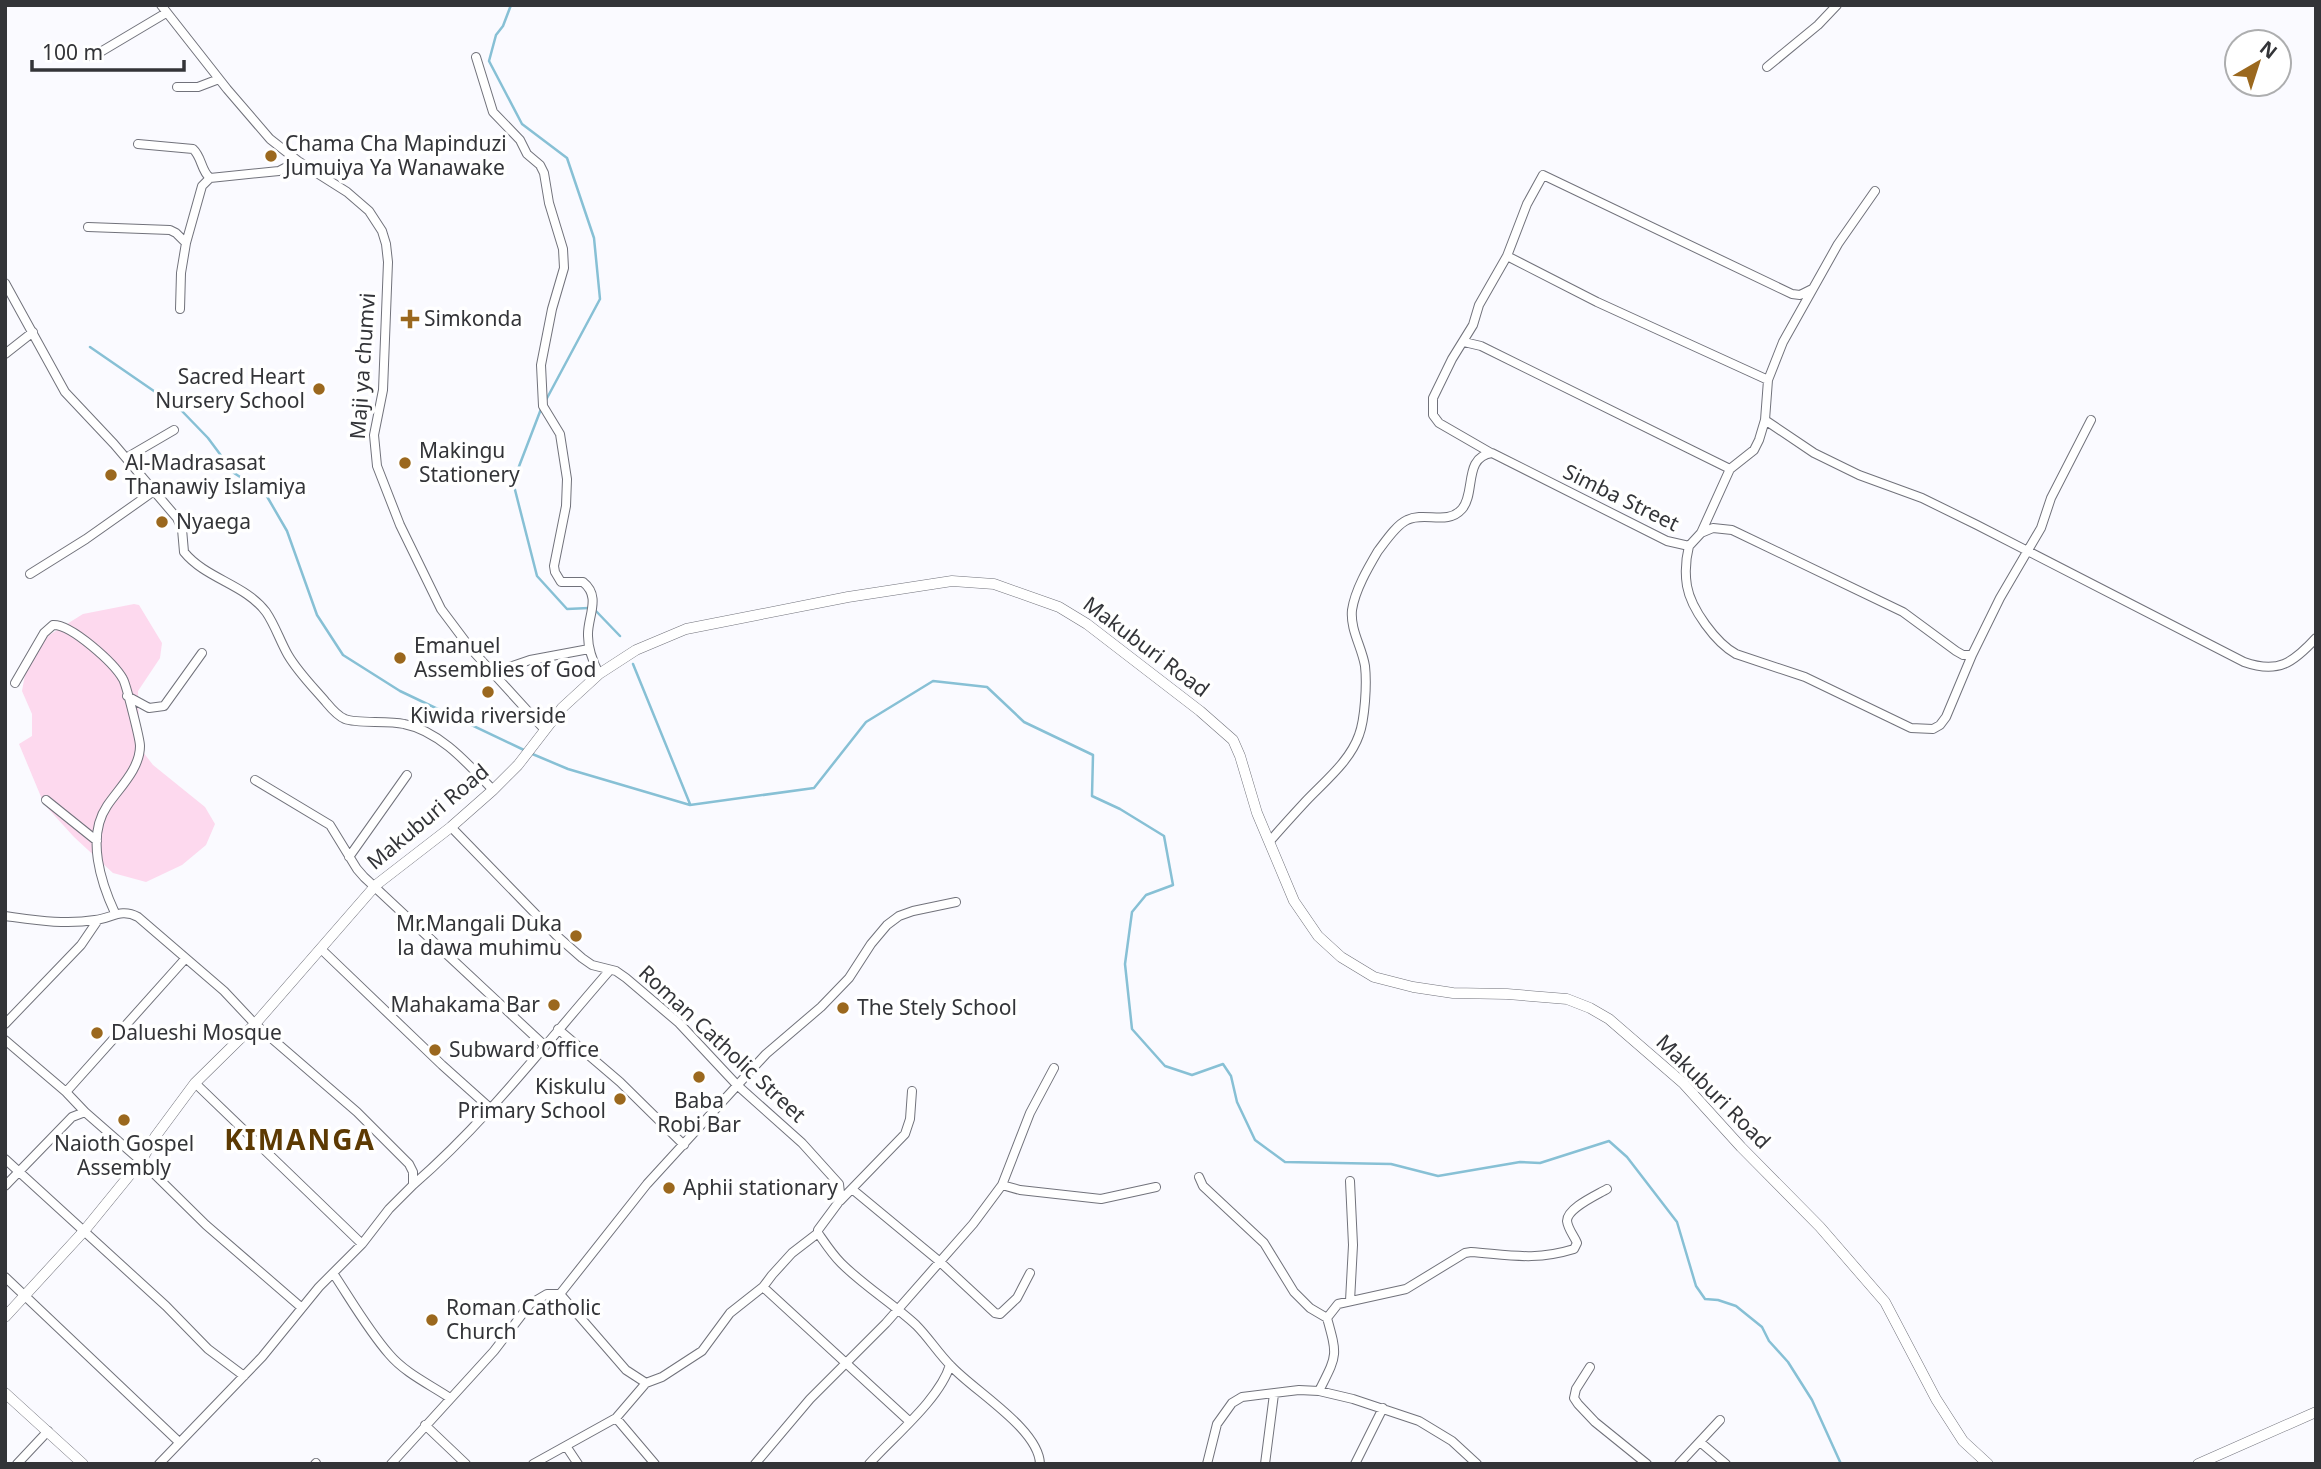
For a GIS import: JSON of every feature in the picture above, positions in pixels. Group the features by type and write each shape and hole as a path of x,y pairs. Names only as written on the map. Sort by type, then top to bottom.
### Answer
{"street":[{"path":"1767,67 1818,25 1837,5"},
{"path":"92,57 164,9"},
{"name":"Maji ya chumvi","path":"164,9 257,126 298,161 357,200 377,221 386,244 388,262 383,390 374,435 377,466 400,525 441,609 492,673 545,730"},
{"path":"476,57 493,112 520,140 527,154 540,165 544,173 549,204 563,249 564,268 542,357 542,406 560,434 567,479 566,506 555,555 555,572 561,582 583,582 593,594 589,649 599,674"},
{"path":"177,87 198,87 219,79"},
{"path":"138,145 193,149 198,154 206,175 211,178"},
{"path":"180,309 181,273 186,243 202,186 211,178 279,171 298,161"},
{"path":"1730,469 1481,346 1464,341 1473,325 1479,305 1507,256 1527,204 1543,175 1792,294 1807,293 1814,287"},
{"name":"Simba Street","path":"1464,341 1433,398 1433,415 1438,423 1667,541 1689,546 1701,533 1730,469 1754,450 1765,420 1768,380 1783,342 1838,244 1875,191"},
{"path":"88,227 170,230 186,243"},
{"path":"1507,256 1597,302 1768,380"},
{"path":"5,283 65,392 126,458 181,524 184,552 190,560 259,604 271,619 297,669 336,712 346,719 404,724 426,733 462,758 493,790"},
{"path":"5,354 33,332"},
{"path":"1765,420 1814,453 1860,475 1922,499 2244,662 2272,667 2286,664 2298,657 2316,638"},
{"path":"1689,546 1686,557 1687,586 1704,622 1725,648 1735,654 1805,677 1911,728 1933,729 1946,717 1972,655 2000,598 2041,528 2051,498 2091,420"},
{"path":"126,458 174,430"},
{"path":"1270,841 1353,749 1363,719 1365,665 1353,626 1352,609 1364,576 1380,549 1409,518 1431,516 1448,519 1457,514 1465,506 1475,463 1485,454 1492,453"},
{"path":"30,573 86,539 154,491"},
{"path":"1701,533 1713,528 1732,530 1903,612 1956,651 1963,655 1972,655"},
{"name":"Makuburi Road","path":"5,1317 84,1231 141,1161 155,1137 195,1083 255,1024 376,885 452,827 493,790 517,765 562,708 599,674 636,650 686,629 848,597 952,581 994,584 1059,607 1087,624 1200,711 1233,740 1257,813 1294,901 1318,936 1341,957 1374,977 1413,987 1453,993 1507,993 1567,999 1609,1019 1683,1083 1820,1227 1885,1302 1963,1441 1988,1464"},
{"path":"15,683 44,633 52,625 58,624 84,641 114,667 125,681 139,738 139,755 130,775 101,817 97,841 107,896 115,913"},
{"path":"492,673 530,660 589,649"},
{"path":"127,696 149,708 164,706 202,653"},
{"path":"349,857 407,775"},
{"path":"255,780 330,825 357,869 545,1045"},
{"path":"46,800 97,841"},
{"name":"Roman Catholic Street","path":"452,827 557,936 582,958 592,965 626,978 679,1023 737,1085 802,1143 839,1184 838,1203"},
{"path":"560,1294 624,1211 766,1054 821,1007 849,978 887,925 913,911 956,902"},
{"path":"5,916 56,923 98,920 126,912 138,917 224,991 255,1024 357,1112 409,1164 413,1172 413,1185"},
{"path":"5,1024 81,945 98,920"},
{"path":"321,948 490,1108"},
{"path":"66,1092 185,959"},
{"path":"159,1464 178,1441 244,1376 333,1273 362,1244 389,1209 490,1108 610,970"},
{"path":"558,1029 620,1082 684,1145"},
{"path":"5,1040 141,1161 205,1225 302,1308"},
{"path":"755,1464 810,1399 897,1311 939,1261 958,1243 1002,1185 1030,1113 1054,1068"},
{"path":"195,1083 362,1244"},
{"path":"533,1464 616,1418 646,1383 662,1377 702,1351 730,1313 763,1287 792,1253 818,1233 838,1203 905,1134 912,1091"},
{"path":"5,1186 72,1117 85,1112"},
{"path":"5,1159 166,1306 208,1349 244,1376"},
{"path":"1199,1177 1203,1186 1264,1243 1294,1292 1310,1308 1327,1318 1336,1348 1335,1359 1320,1391"},
{"path":"1350,1181 1353,1245 1350,1301"},
{"path":"1002,1185 1020,1190 1101,1199 1156,1187"},
{"path":"852,1189 939,1261 997,1314 1017,1298 1030,1273"},
{"path":"1327,1318 1338,1304 1406,1289 1458,1256 1471,1252 1526,1258 1574,1249 1577,1243 1567,1221 1568,1216 1606,1189"},
{"path":"818,1233 839,1261 930,1339 950,1366 1030,1438 1036,1446 1040,1464"},
{"path":"333,1273 388,1354 410,1373 450,1398"},
{"path":"5,1277 178,1441"},
{"path":"763,1287 909,1421"},
{"path":"391,1464 494,1351 530,1304 547,1294 560,1294 626,1370 646,1383"},
{"path":"869,1464 930,1401 950,1366"},
{"path":"1590,1367 1576,1389 1574,1398 1595,1422 1647,1464"},
{"path":"1207,1464 1217,1424 1232,1404 1242,1398 1299,1390 1320,1391 1383,1408 1433,1428 1477,1464"},
{"path":"5,1393 83,1464"},
{"path":"1265,1464 1275,1394"},
{"path":"1355,1464 1383,1408"},
{"path":"2198,1464 2316,1412"},
{"path":"616,1418 655,1464"},
{"path":"1679,1464 1720,1420"},
{"path":"425,1425 466,1464"},
{"path":"17,1464 48,1431"},
{"path":"1700,1442 1726,1464"},
{"path":"566,1446 578,1464"}],"shaded area":[{"path":"139,605 162,643 160,658 138,691 143,752 153,765 205,807 215,824 206,845 182,865 146,882 113,873 74,837 44,804 19,744 32,736 32,714 22,691 30,647 83,614"}],"waterway":[{"path":"511,5 503,26 496,35 489,61 522,124 567,158 594,238 600,299 546,400"},
{"path":"90,347 180,409 208,438 234,473 265,493 287,531 317,615 343,655 400,691 524,750"},
{"path":"541,409 513,482 537,576 567,609 589,608"},
{"path":"595,610 620,636"},
{"path":"633,664 690,804"},
{"path":"530,753 568,769 690,805 814,788 866,722 933,681 987,687 1024,722 1093,755 1092,796 1120,809 1164,836 1173,885 1146,895 1132,912 1125,964 1132,1029 1165,1066 1192,1075 1223,1064 1231,1076 1237,1102 1255,1140 1285,1162 1391,1164 1438,1176 1520,1162 1540,1163 1609,1141 1627,1157 1677,1222 1696,1286 1705,1299 1736,1306 1762,1327 1769,1341 1788,1362 1812,1400 1841,1464"}],"place":[{"name":"Chama Cha Mapinduzi Jumuiya Ya Wanawake","path":"271,156"},
{"name":"Simkonda","path":"410,319"},
{"name":"Sacred Heart Nursery School","path":"319,389"},
{"name":"Makingu Stationery","path":"405,463"},
{"name":"Al-Madrasasat Thanawiy Islamiya","path":"111,475"},
{"name":"Nyaega","path":"162,522"},
{"name":"Emanuel Assemblies of God","path":"400,658"},
{"name":"Kiwida riverside","path":"488,692"},
{"name":"Mr.Mangali Duka la dawa muhimu","path":"576,936"},
{"name":"Mahakama Bar","path":"554,1005"},
{"name":"The Stely School","path":"843,1008"},
{"name":"Dalueshi Mosque","path":"97,1033"},
{"name":"Subward Office","path":"435,1050"},
{"name":"Baba Robi Bar","path":"699,1077"},
{"name":"Kiskulu Primary School","path":"620,1099"},
{"name":"Naioth Gospel Assembly","path":"124,1120"},
{"name":"Aphii stationary","path":"669,1188"},
{"name":"Roman Catholic Church","path":"432,1320"}],"district":[{"name":"KIMANGA","path":"300,1140"}]}
